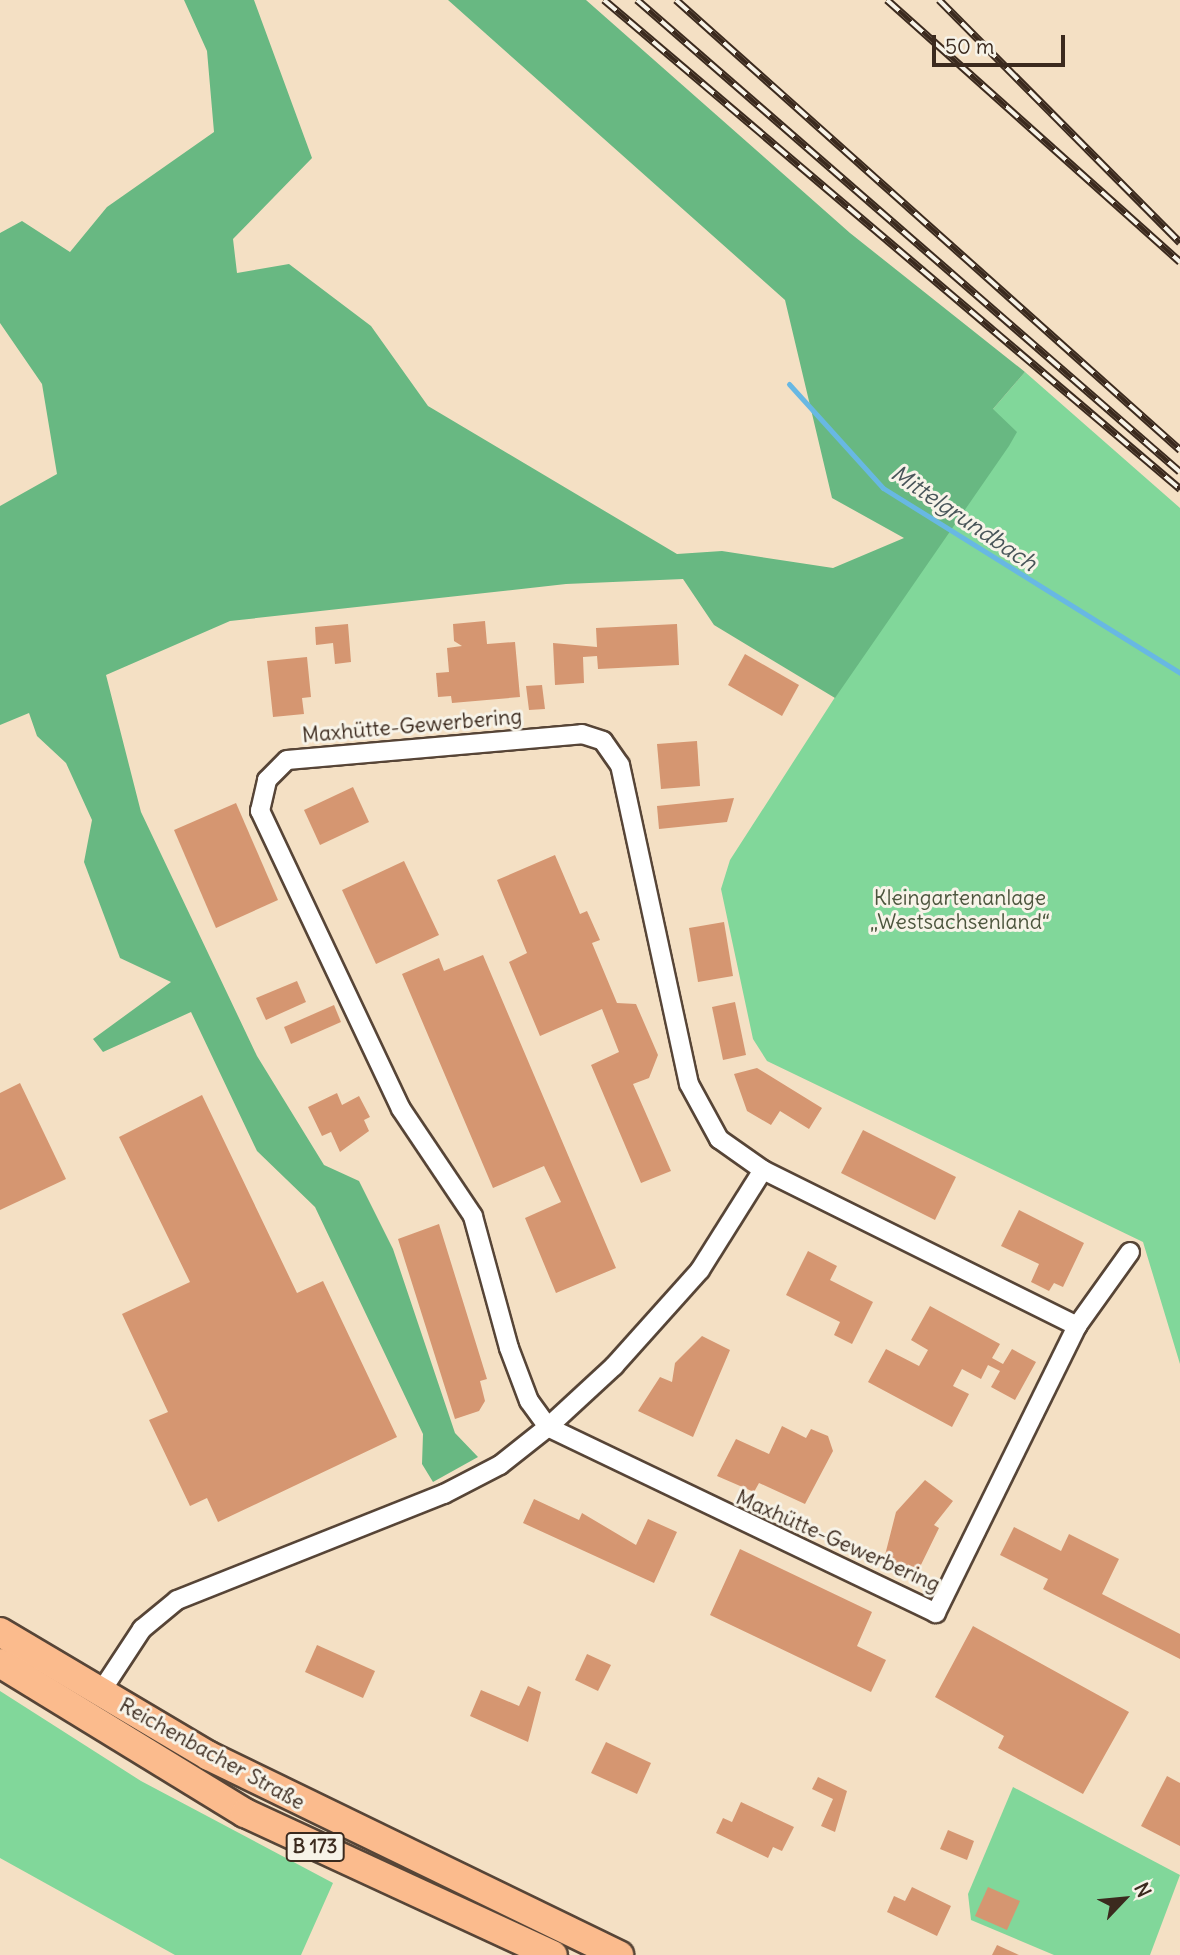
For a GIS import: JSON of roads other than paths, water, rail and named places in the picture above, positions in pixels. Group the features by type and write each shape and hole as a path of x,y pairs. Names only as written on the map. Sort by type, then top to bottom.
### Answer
{"main road":[{"name":"Reichenbacher Straße","path":"0,1632 100,1693 362,1835 619,1955"},
{"name":"Reichenbacher Straße","path":"0,1663 245,1812 553,1955"},
{"path":"87,1717 100,1693"}],"street":[{"name":"Maxhütte-Gewerbering","path":"1077,1326 763,1170 719,1139 690,1083 620,765 603,741 582,734 287,760 267,780 260,811 401,1109 473,1216 509,1348 529,1401 548,1427 936,1613 1077,1326 1130,1252"},
{"path":"100,1693 142,1629 177,1600 444,1494 500,1465 548,1427 614,1366 701,1270 763,1170"}],"waterway":[{"name":"Mittelgrundbach","path":"789,384 883,488 1180,673"}],"railway":[{"path":"604,0 1180,489"},
{"path":"637,0 1180,472"},
{"path":"676,0 1180,450"},
{"path":"887,0 1180,262"},
{"path":"939,0 1180,243"}],"park label":[{"name":"Kleingartenanlage „Westsachsenland“","path":"960,910"}]}
